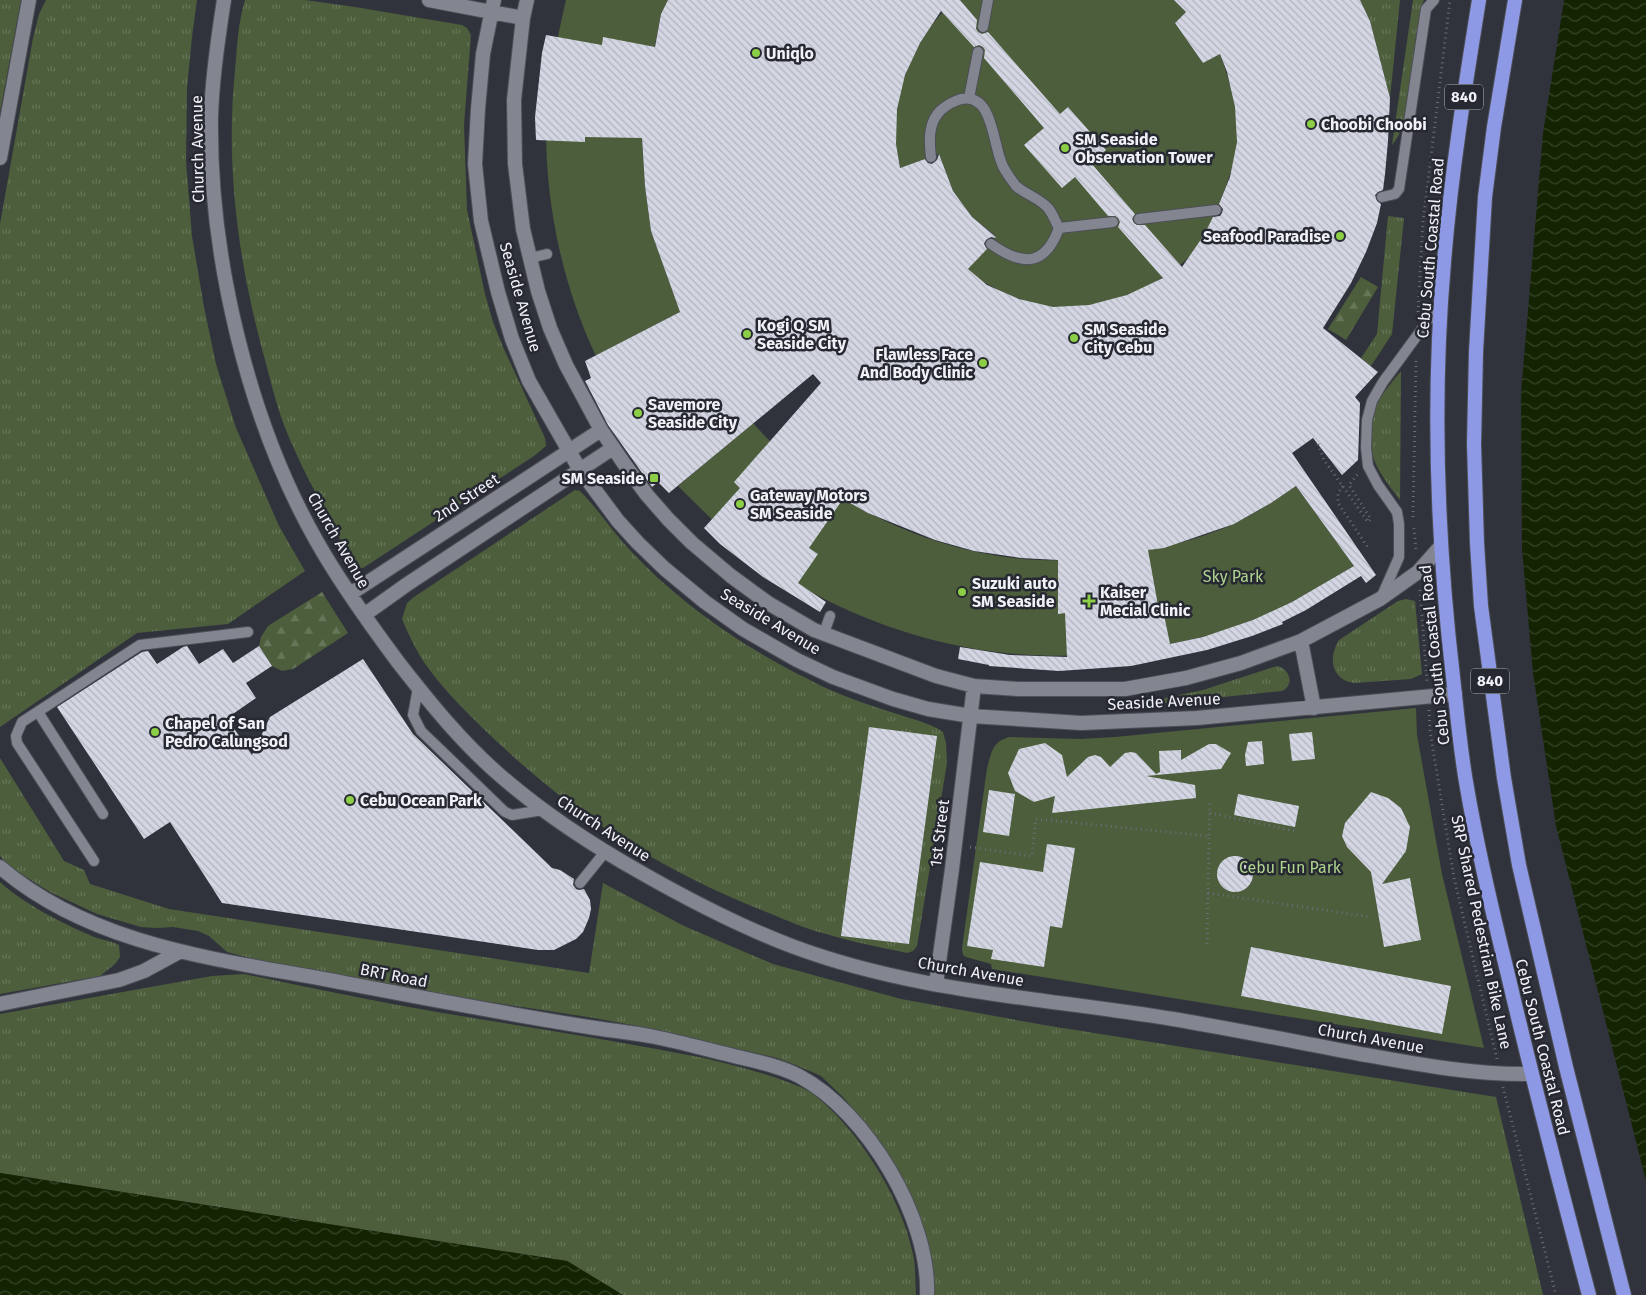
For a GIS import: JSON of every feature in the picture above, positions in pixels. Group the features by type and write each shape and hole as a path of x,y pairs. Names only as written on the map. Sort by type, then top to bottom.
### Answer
{"highway":[{"name":"Cebu South Coastal Road","path":"1478,0 1460,120 1441,302 1438,447 1440,546 1445,609 1466,780 1482,869 1531,1074 1588,1295"},
{"name":"Cebu South Coastal Road","path":"1515,0 1494,127 1485,197 1480,265 1474,444 1481,606 1504,778 1519,865 1566,1068 1624,1295"}],"street":[{"path":"0,158 29,0"},
{"name":"Church Avenue","path":"224,0 211,114 212,182 223,265 239,343 265,428 288,485 314,536 364,616 418,688 470,748 503,779 543,810 605,852 698,905 791,946 851,965 936,984 1054,1003 1174,1019 1427,1066 1500,1075 1531,1074"},
{"path":"429,0 493,6 523,18"},
{"name":"Seaside Avenue","path":"527,0 523,18 514,100 516,164 523,229 538,291 550,328 566,365 601,430 647,495 692,543 731,576 768,603 814,630 936,676 974,686 1018,689 1125,689 1186,678 1241,664 1301,641 1380,599 1418,572 1440,546"},
{"name":"Seaside Avenue","path":"493,6 483,54 475,164 481,220 498,292 512,339 529,381 580,470 618,521 638,543 705,602 743,629 796,660 833,676 928,709 971,716 1081,723 1197,718 1455,694"},
{"name":"2nd Street","path":"350,594 601,430"},
{"path":"364,616 613,448"},
{"path":"1301,641 1314,708"},
{"name":"1st Street","path":"936,984 974,686"},
{"name":"BRT Road","path":"0,867 18,883 52,903 96,924 113,932 179,952 500,1013 656,1037 763,1063 797,1075 824,1091 848,1114 873,1146 892,1175 915,1222 923,1250 927,1295"},
{"path":"0,1004 119,980 144,971 179,952"}],"lane":[{"path":"983,27 988,0"},
{"path":"1382,197 1395,194 1399,188 1426,9 1434,0"},
{"path":"969,98 978,52"},
{"path":"931,157 930,131 933,119 941,109 955,101 969,98 978,102 986,112 1003,168 1016,186 1046,206 1059,228"},
{"path":"1140,219 1216,210"},
{"path":"1059,228 1113,222"},
{"path":"991,244 1002,252 1019,259 1030,259 1041,255 1051,246 1059,228"},
{"path":"530,258 547,254"},
{"path":"1380,599 1399,557 1399,524 1397,512 1378,485 1368,466 1366,448 1367,420 1372,401 1383,382 1441,302"},
{"path":"824,633 830,616"},
{"path":"94,861 17,743 16,736 22,722 140,645 248,632"},
{"path":"418,688 413,715 421,731 505,812 512,815 543,810"},
{"path":"38,712 103,814"},
{"path":"580,883 605,852"}],"path":[{"name":"SRP Shared Pedestrian Bike Lane","path":"1450,0 1423,222 1416,336 1413,515 1429,697 1430,731 1454,878 1500,1075 1556,1295"},
{"path":"1318,444 1324,460 1368,522 1371,519 1349,485 1368,466"},
{"path":"1343,486 1338,493 1338,503 1369,549"},
{"path":"1207,944 1210,802"},
{"path":"1210,813 1295,831"},
{"path":"955,844 1032,856 1036,819 1209,836"},
{"path":"1208,893 1371,917"}],"green space":[{"path":"0,0 21,0 0,112"},
{"path":"46,0 197,0 187,88 186,161 192,236 204,307 216,364 236,428 279,526 305,571 228,624 137,633 0,727 0,224 33,38 39,14"},
{"path":"245,0 305,0 355,7 462,25 467,28 471,35 464,125 467,210 493,322 545,438 546,446 534,456 363,568 356,567 349,556 289,437 274,393 248,289 236,217 232,144 232,107 237,44"},
{"path":"566,0 668,0 661,14 648,80 642,142 651,231 680,312 596,356 573,299 565,270 552,211 548,181 546,112"},
{"path":"955,0 1174,0 1186,12 1175,23 1203,63 1220,54 1233,97 1237,120 1235,157 1226,187 1211,223 1189,257 1161,279 1144,288 1108,301 1071,307 1045,306 1020,299 986,283 968,269 996,236 972,217 953,191 939,154 900,168 895,125 902,85 918,47 929,29"},
{"path":"1360,0 1400,0 1390,98 1370,21"},
{"path":"1413,0 1424,0 1417,31 1410,99 1399,135 1392,145"},
{"path":"1388,216 1404,218 1392,334 1371,366 1361,358 1377,334"},
{"path":"1361,277 1378,287 1346,340 1328,329"},
{"path":"1401,371 1400,500 1383,477 1375,462 1371,448 1370,432 1372,416 1378,402"},
{"name":"Sky Park","path":"753,423 784,454 818,482 856,506 896,526 939,542 982,553 1026,559 1069,560 1157,548 1197,538 1222,529 1258,511 1296,486 1354,566 1292,602 1254,620 1234,628 1171,644 1125,652 1033,655 988,651 943,642 899,630 855,613 809,591 733,538 678,486"},
{"path":"575,490 580,491 587,498 648,569 690,605 734,637 781,665 828,689 927,724 943,732 946,743 947,763 917,946 913,951 907,953 866,944 804,927 733,898 662,863 596,822 533,774 470,716 428,668 415,647 402,619 407,603"},
{"path":"322,592 348,633 293,669 282,671 272,666 259,646 261,637 268,626"},
{"path":"1406,599 1415,601 1422,674 1411,679 1354,683 1340,677 1336,673 1333,660 1333,653 1339,640 1398,601"},
{"path":"1277,666 1285,670 1290,681 1289,685 1282,691 1155,704 1136,704 1203,690"},
{"name":"Cebu Fun Park","path":"1416,708 1417,735 1442,874 1484,1048 992,969 991,964 963,955 962,948 987,768 994,748 1003,739 1009,737 1080,739 1115,737"},
{"path":"0,758 64,861 84,870 90,884 169,909 589,973 603,883 684,926 773,964 901,999 1044,1025 1496,1097 1543,1295 933,1295 932,1264 925,1231 898,1169 872,1131 843,1097 821,1076 777,1058 643,1027 431,993 274,964 227,952 209,936 198,931 173,927 141,927 97,914 50,892 7,865 0,856"},
{"path":"0,882 31,905 67,925 93,937 119,945 120,957 115,964 100,976 0,994"},
{"path":"244,974 413,1008 604,1039 704,1058 758,1072 807,1090 827,1105 844,1123 860,1143 888,1187 899,1210 913,1254 916,1295 623,1295 567,1261 0,1173 0,1014 212,976"}],"water":[{"path":"1564,0 1646,0 1646,1181 1556,826 1533,673 1522,549 1521,393 1543,133"},
{"path":"0,1173 567,1261 623,1295 0,1295"}],"building":[{"name":"SM Seaside City Cebu","path":"668,0 960,0 977,20 976,29 978,32 982,34 988,32 1060,114 1068,107 1106,150 1091,163 1135,214 1132,219 1134,223 1145,225 1182,267 1204,235 1213,217 1220,216 1222,213 1223,209 1219,204 1230,177 1237,142 1235,107 1227,72 1220,54 1203,63 1175,23 1186,12 1174,0 1360,0 1370,21 1390,98 1385,174 1383,190 1375,195 1377,201 1381,204 1377,223 1366,252 1351,283 1323,328 1378,372 1355,397 1360,403 1358,460 1342,475 1313,438 1292,453 1376,575 1366,583 1361,576 1306,610 1282,622 1283,624 1207,650 1131,666 1059,671 989,666 958,659 960,647 1010,655 1067,657 1065,613 1058,614 1058,560 1021,558 974,551 935,540 868,513 843,499 809,548 818,554 798,583 826,602 820,612 763,577 720,544 704,528 740,488 734,482 821,383 813,374 669,493 658,482 652,487 608,425 585,381 591,378 585,361 680,312 651,231 645,186 642,138 585,137 585,142 536,140 535,117 542,53 546,35 602,45 603,37 655,47 661,14","holes":["941,11 974,47 979,45 983,47 985,50 984,58 1044,128 1024,145 1062,188 1075,177 1108,216 1118,218 1120,222 1118,227 1163,278 1127,295 1089,305 1053,307 1019,299 987,285 968,269 987,249 984,244 986,240 996,237 972,217 953,191 939,154 937,160 932,164 928,163 925,159 900,168 896,144 897,109 905,75 920,43","1296,486 1354,566 1292,602 1253,620 1203,637 1170,644 1163,610 1159,611 1148,550 1164,548 1234,524"]},
{"name":"Cebu Ocean Park","path":"187,646 199,664 223,649 233,663 259,646 272,666 246,683 256,698 227,718 252,755 270,717 363,659 413,734 552,868 560,870 574,879 573,885 576,889 584,889 590,900 591,909 583,932 576,939 554,950 538,950 222,903 170,822 144,839 57,707 142,652 148,651 157,664"},
{"path":"869,727 937,736 909,944 841,936"},
{"path":"1312,732 1315,759 1292,761 1289,734"},
{"path":"1262,741 1264,764 1246,766 1245,755 1248,742"},
{"path":"1045,743 1062,755 1067,777 1088,757 1095,755 1101,757 1110,767 1125,753 1136,753 1156,774 1160,772 1159,751 1181,750 1181,760 1209,744 1216,744 1231,753 1221,769 1146,776 1195,785 1196,798 1052,813 1055,796 1034,802 1015,791 1008,773 1019,749"},
{"path":"989,790 1015,794 1009,836 983,832"},
{"path":"1371,792 1388,798 1401,808 1410,827 1406,851 1382,884 1410,878 1421,940 1384,947 1371,872 1347,847 1342,836 1345,823"},
{"path":"1238,794 1299,806 1295,827 1234,815"},
{"path":"1047,844 1075,848 1062,928 1050,926 1044,967 991,959 993,950 967,946 980,862 1043,872"},
{"path":"1235,856 1242,857 1248,861 1252,867 1252,881 1248,887 1242,891 1235,892 1228,891 1222,887 1218,881 1217,874 1218,867 1222,861 1228,857"},
{"path":"1251,947 1451,986 1442,1034 1241,996"}],"place":[{"name":"Uniqlo","path":"756,53"},
{"name":"Choobi Choobi","path":"1311,124"},
{"name":"SM Seaside Observation Tower","path":"1065,148"},
{"name":"Seafood Paradise","path":"1340,236"},
{"name":"Kogi Q SM Seaside City","path":"747,334"},
{"name":"SM Seaside City Cebu","path":"1074,338"},
{"name":"Flawless Face And Body Clinic","path":"983,363"},
{"name":"Savemore Seaside City","path":"638,413"},
{"name":"SM Seaside","path":"654,478"},
{"name":"Gateway Motors SM Seaside","path":"740,504"},
{"name":"Suzuki auto SM Seaside","path":"962,592"},
{"name":"Kaiser Mecial Clinic","path":"1089,601"},
{"name":"Chapel of San Pedro Calungsod","path":"155,732"},
{"name":"Cebu Ocean Park","path":"350,800"}]}
